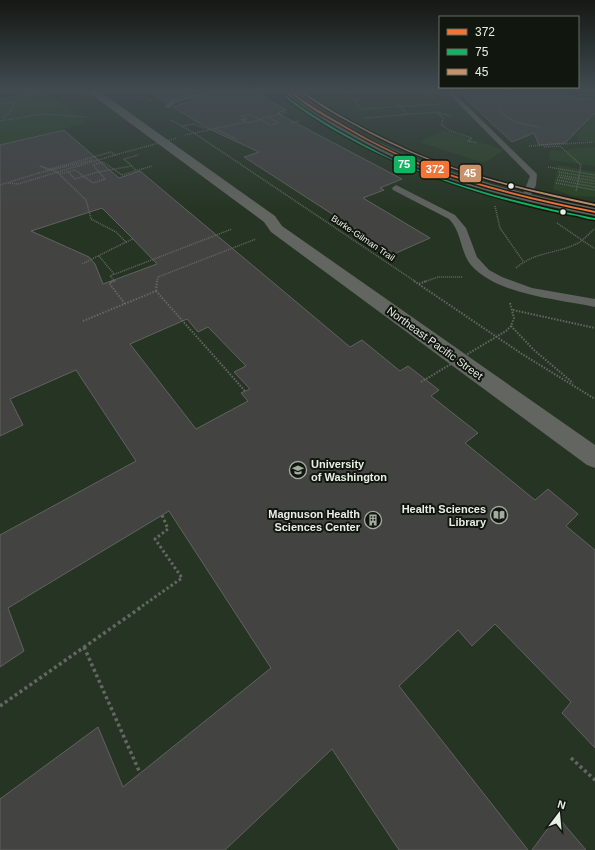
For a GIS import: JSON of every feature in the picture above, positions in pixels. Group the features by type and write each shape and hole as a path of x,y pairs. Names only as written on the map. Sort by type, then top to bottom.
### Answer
{"main road":[{"name":"Northeast Pacific Street","path":"127,131 253,223 276,229 595,458"},
{"name":"Northeast Pacific Street","path":"147,131 270,219 276,229"},
{"path":"346,131 392,154 450,176 526,198 595,212"}],"lane":[{"path":"489,131 534,176 526,198"},
{"path":"396,188 452,217 459,223 472,260 491,278 506,284 595,303"}],"path":[{"name":"Burke-Gilman Trail","path":"190,131 516,349 595,399"},
{"path":"194,133 203,131"},
{"path":"219,131 233,139 236,139"},
{"path":"450,131 472,138 468,140 483,145"},
{"path":"8,183 18,184 177,138"},
{"path":"571,144 573,145 537,148 536,146 553,144 595,143"},
{"path":"560,146 581,165 576,193"},
{"path":"41,166 48,170 111,152 115,155"},
{"path":"136,170 124,160 138,155"},
{"path":"0,185 39,173 97,160"},
{"path":"60,174 75,170 93,183 105,179 93,165 104,162 122,175 152,166"},
{"path":"41,166 48,172"},
{"path":"41,166 60,174 86,200 91,219 116,232 126,242"},
{"path":"68,172 75,179 98,172 132,166"},
{"path":"547,167 579,178 595,175"},
{"path":"559,172 580,174 595,180"},
{"path":"556,186 559,172"},
{"path":"566,188 569,174"},
{"path":"587,192 589,177"},
{"path":"557,179 568,179 595,184"},
{"path":"557,179 595,187"},
{"path":"556,183 595,190"},
{"path":"499,202 495,206 495,214 505,239 523,261 583,240 595,227"},
{"path":"126,304 109,283 115,281 110,276 232,229"},
{"path":"575,235 595,248"},
{"path":"82,264 133,239"},
{"path":"245,391 156,291 158,277 208,259 256,239"},
{"path":"99,256 114,274"},
{"path":"83,321 156,291"},
{"path":"513,310 595,328"},
{"path":"421,382 506,331 511,326 534,350 578,388"},
{"path":"0,706 182,578 155,539 168,529 162,515"},
{"path":"84,647 140,773"},
{"path":"571,758 595,780"}],"shaded area":[{"name":"University of Washington","path":"0,131 595,131 595,850 0,850"},
{"path":"0,131 56,131 0,145"},
{"path":"441,131 444,131 504,150 484,163 420,142"},
{"path":"580,131 595,131 595,141 578,141 576,135"},
{"path":"595,147 595,166 549,160 550,150 566,151 569,149"},
{"path":"558,165 595,172 595,197 573,196 553,189"}],"building":[{"name":"Magnuson Health Sciences Center","path":"65,131 119,178 140,171 350,347 362,340 400,371 408,366 439,390 431,396 478,433 465,443 535,500 548,489 578,514 566,526 595,550 595,748 562,713 571,702 495,624 472,646 458,630 399,686 528,850 399,850 332,749 225,850 0,850 0,799 98,727 123,787 271,668 169,511 8,608 24,651 0,667 0,535 136,461 76,370 10,399 23,425 0,436 0,145","holes":["102,208 157,264 103,284 95,264 89,257 31,231","187,319 198,332 208,327 246,366 234,372 250,389 241,393 248,401 196,429 130,344"]},
{"path":"213,131 310,131 402,179 380,188 384,190 363,198 430,238 394,254 244,157 259,152"},
{"path":"500,131 577,131 565,143 539,145 534,133 512,142"},
{"path":"557,816 586,850 532,850"}],"transit line":[{"name":"75","path":"337,131 389,158 421,172 455,184 523,203 594,219"},
{"name":"372","path":"352,131 392,152 458,178 526,197 595,212"},
{"name":"45","path":"366,131 406,150 478,176 516,187 595,205"}],"place":[{"name":"University of Washington","path":"298,470"},
{"name":"Health Sciences Library","path":"499,515"},
{"name":"Magnuson Health Sciences Center","path":"373,520"}]}
